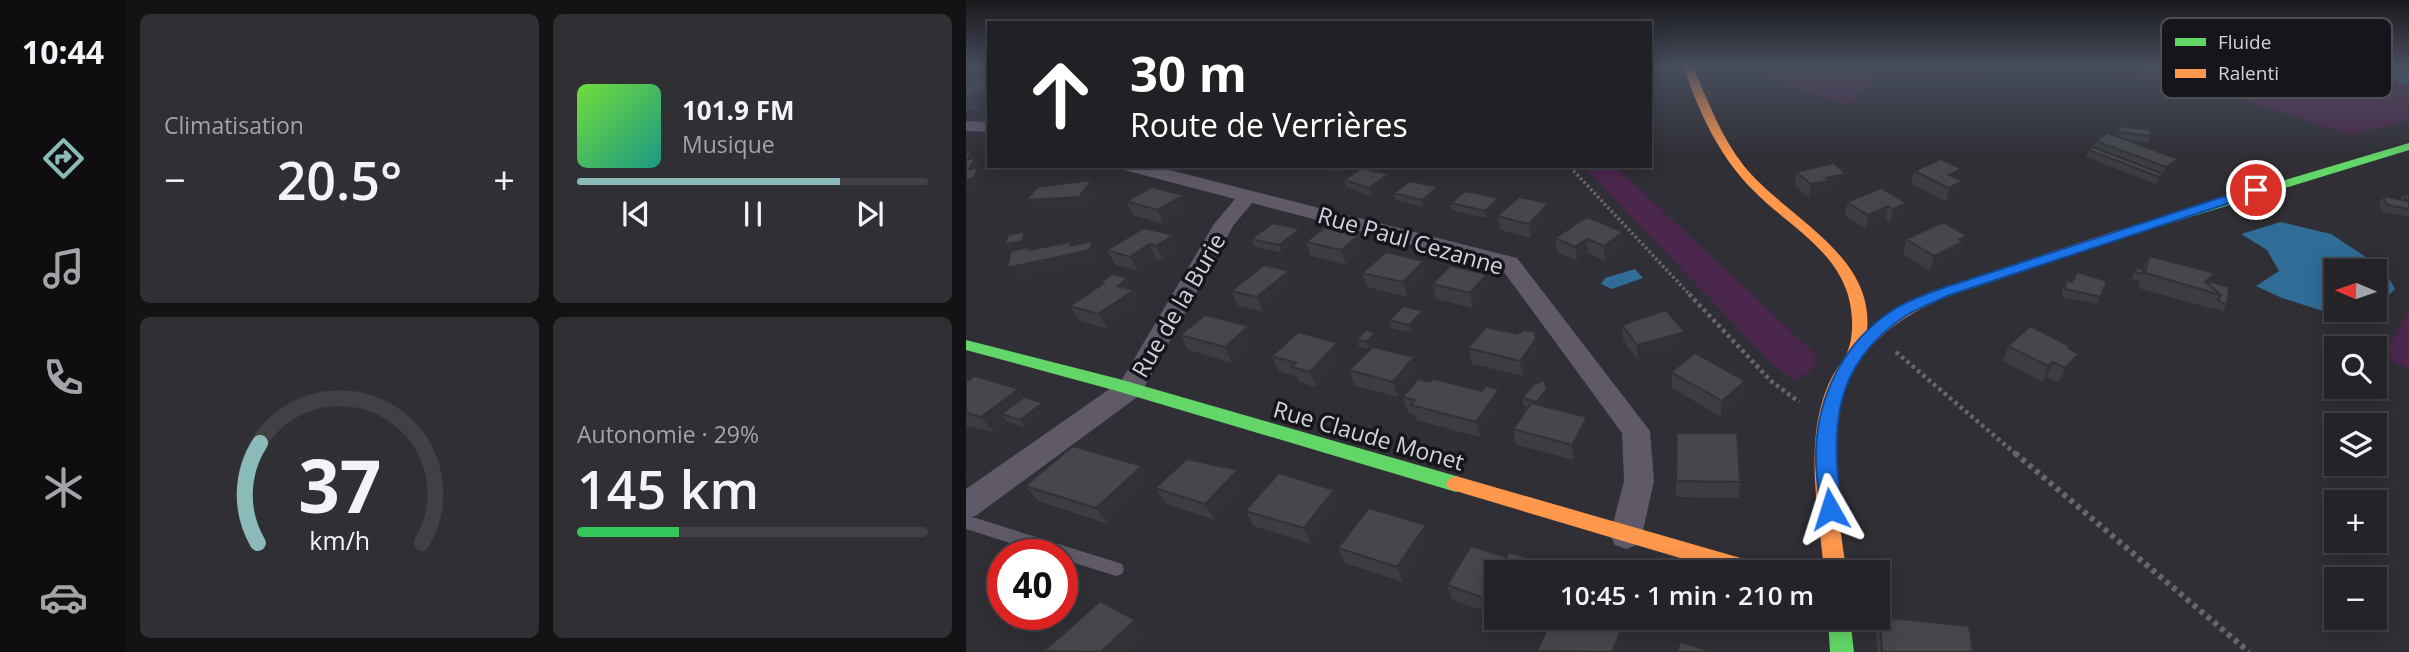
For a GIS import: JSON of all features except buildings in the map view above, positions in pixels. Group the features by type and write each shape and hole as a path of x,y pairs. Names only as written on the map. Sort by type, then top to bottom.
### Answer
{"street":[{"path":"1703,97 1722,138 1743,173 1828,250 1847,271 1855,285 1861,317 1856,353"},
{"path":"966,126 987,128"},
{"path":"1834,560 1825,452 1835,392 1856,353 1900,312 1942,293 2188,211 2409,146"},
{"name":"Rue Paul Cezanne","path":"1138,168 1509,263 1636,431 1639,481 1626,535"},
{"name":"Rue de la Burie","path":"966,506 1131,388 1224,224 1248,195"},
{"name":"Rue Claude Monet","path":"966,345 1131,388 1715,560"},
{"path":"1840,630 1842,652"}],"lane":[{"path":"966,522 1115,569"}],"path":[{"path":"1571,168 1771,381 1829,416"},
{"path":"1874,334 2249,652"}],"shaded area":[{"path":"1825,97 1855,97 1848,105"},
{"path":"2409,97 2409,120 2352,135 2236,98"},
{"path":"1585,168 1617,168 1814,353 1817,362 1809,372 1795,380 1774,366"},
{"path":"2409,311 2409,369 2387,359 2387,348"}],"water":[{"path":"2281,222 2331,234 2369,259 2324,259 2324,310 2282,298 2256,286 2279,271 2267,250 2241,234"},
{"path":"1635,269 1643,278 1612,289 1601,284 1605,278"},
{"path":"2387,274 2395,289 2387,297"}],"traffic: fast":[{"path":"2117,235 2409,146"},
{"path":"966,345 1119,385 1456,484"},
{"path":"1840,630 1842,652"}],"traffic: slow":[{"path":"1702,97 1718,134 1742,171 1813,236 1844,271 1855,292 1860,316 1856,353"},
{"path":"1834,560 1826,492 1825,432 1839,379 1857,351 1879,328 1935,295 2117,235"},
{"path":"1456,484 1717,560"}],"route":[{"path":"1830,509 1825,452 1829,409 1835,392 1856,353 1880,327 1900,312 1942,293 2256,190"}]}
